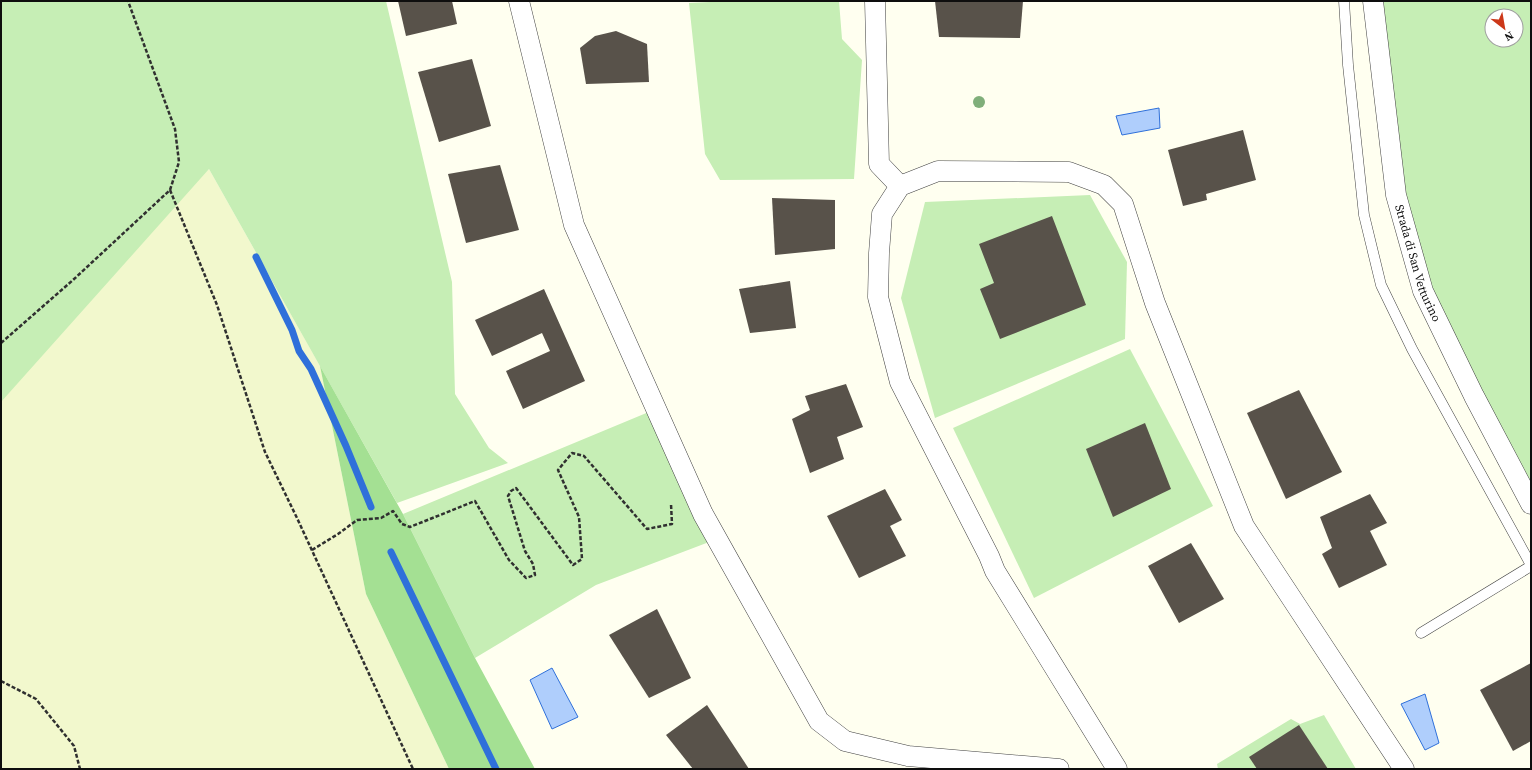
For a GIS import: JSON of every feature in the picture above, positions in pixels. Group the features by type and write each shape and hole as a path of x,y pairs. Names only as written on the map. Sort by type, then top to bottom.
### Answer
{"street":[{"path":"519,1 574,225 703,514 818,721 845,741 908,756 1059,769"},
{"path":"875,1 879,164 900,186"},
{"name":"Strada di San Vetturino","path":"1373,1 1396,195 1423,291 1474,396 1531,504"},
{"path":"1117,769 995,571 989,556 900,382 878,298 882,214 900,186 938,171 1069,172 1104,185 1123,204 1155,304 1244,526 1404,769"}],"lane":[{"path":"1344,1 1348,65 1364,215 1381,285 1412,349 1531,566 1421,633"}],"path":[{"path":"1,343 73,280 170,190 179,162 175,129 128,1"},
{"path":"170,190 217,305 265,452 413,769"},
{"path":"312,550 338,534 356,520 381,518 393,511 402,524 410,527 475,501 509,560 526,578 535,576 533,564 525,551 508,496 511,491 516,488 573,565 582,559 579,517 558,470 572,453 584,456 647,529 672,524 671,504"},
{"path":"1,681 36,699 74,746 80,769"}],"green space":[{"path":"1,1 386,1 452,282 455,394 489,448 508,463 397,503 209,169 1,402"},
{"path":"730,1 839,1 842,39 862,60 854,179 720,180 705,154 689,3"},
{"path":"1373,1 1531,1 1531,504 1474,396 1396,195"},
{"path":"209,169 320,366 366,594 449,769 1,769 1,343"},
{"path":"1090,195 1127,262 1125,339 935,418 901,298 925,202"},
{"path":"1130,349 1213,506 1034,598 953,428"},
{"path":"320,366 403,514 475,658 535,769 449,769 366,594"},
{"path":"656,409 717,539 596,585 475,658 403,514"},
{"path":"1324,715 1356,769 1218,769 1217,764 1291,719 1300,724"}],"water":[{"path":"1159,108 1160,128 1122,135 1116,116"},
{"path":"552,668 578,717 552,729 530,680"},
{"path":"1425,694 1439,743 1425,750 1401,704"}],"building":[{"path":"398,1 452,1 457,24 406,36"},
{"path":"935,1 1023,1 1020,38 939,37"},
{"path":"616,31 647,44 649,82 586,84 580,48 595,36"},
{"path":"472,59 491,126 439,142 418,72"},
{"path":"1243,130 1256,180 1206,194 1207,200 1183,206 1168,150"},
{"path":"500,165 519,230 466,243 448,174"},
{"path":"772,198 835,200 835,249 775,255"},
{"path":"1052,216 1086,305 1000,339 980,289 994,283 979,244"},
{"path":"790,281 796,328 750,333 739,289"},
{"path":"544,289 585,381 523,409 506,371 550,351 542,333 492,356 475,320"},
{"path":"846,384 863,427 837,437 844,459 810,473 792,419 810,410 805,396"},
{"path":"1299,390 1342,472 1286,499 1247,413"},
{"path":"1145,423 1171,489 1113,517 1086,449"},
{"path":"885,489 902,520 890,526 906,556 859,578 827,516"},
{"path":"1370,494 1387,523 1370,531 1387,565 1339,588 1322,554 1332,548 1320,517"},
{"path":"1191,543 1224,599 1179,623 1148,566"},
{"path":"657,609 691,678 649,698 609,635"},
{"path":"1531,663 1531,741 1513,751 1480,690"},
{"path":"707,705 749,769 693,769 666,735"},
{"path":"1299,725 1328,769 1257,769 1249,757"}],"waterway":[{"path":"256,257 292,330 299,351 311,369 346,446 371,507"},
{"path":"391,552 496,769"}]}
